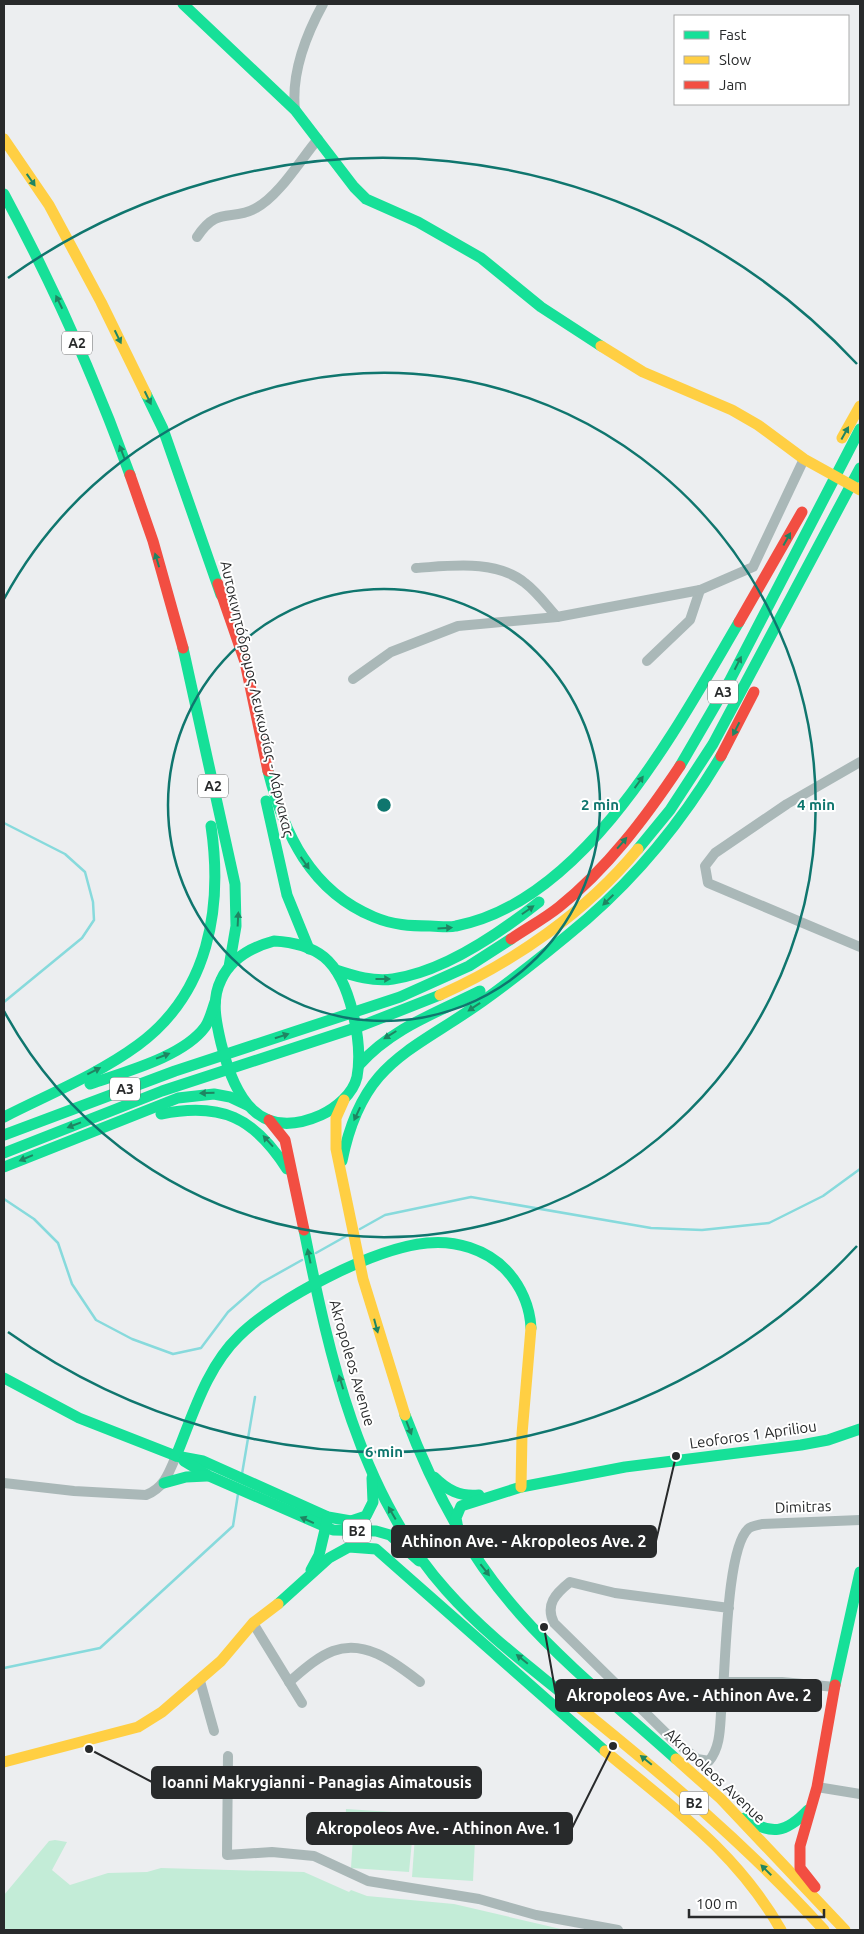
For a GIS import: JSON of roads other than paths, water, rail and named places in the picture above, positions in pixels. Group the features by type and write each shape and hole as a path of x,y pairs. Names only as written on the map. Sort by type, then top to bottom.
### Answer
{"main road":[{"path":"183,4 296,110 354,187 366,199 418,222 481,258 540,307 609,352 643,372 732,410 758,425 804,459 860,490"},
{"name":"Αυτοκινητόδρομος Λευκωσίας - Λάρνακας","path":"4,140 49,205 101,302 163,429 218,584 282,880 289,906 309,949"},
{"name":"A2","path":"4,194 66,316 120,448 139,498 171,607 187,662 235,884 239,913 237,936 229,967"},
{"path":"836,463 860,406"},
{"name":"A3","path":"4,1135 175,1071 400,998 469,966 558,908 596,873 640,822 679,767 730,680 817,508 824,485 836,463 860,429"},
{"name":"A3","path":"4,1153 183,1083 406,1010 476,978 521,951 599,889 653,833 693,778 859,471"},
{"path":"218,584 245,662 276,806 291,841 307,866 321,884 339,899 390,924 416,928 450,928 475,923 502,912 530,895 570,862 620,808 670,736 760,589 810,499"},
{"path":"336,970 370,979 391,979 413,975 439,964 496,932 536,905 579,865 627,815 668,757 817,508"},
{"path":"342,1171 350,1129 364,1099 379,1074 399,1056 478,1004 608,901 664,841 705,786 736,729 769,660 789,603"},
{"path":"4,1117 110,1063 139,1044 174,1009 189,987 200,965 211,932 217,896 212,830 181,670 171,607"},
{"path":"4,1117 177,1050 194,1040 205,1028 229,967 252,947 274,941 297,943 324,957 336,970 348,999 356,1036 359,1065 356,1081 344,1100 323,1114 310,1119 283,1122 269,1120 231,1096 215,1093 198,1093 178,1098 4,1167"},
{"path":"359,1065 371,1050 398,1030 450,1006 527,966"},
{"path":"215,1001 220,1039 231,1074 241,1098 252,1108"},
{"name":"B2","path":"342,1171 335,1133 336,1118 344,1100"},
{"path":"94,1131 180,1109 210,1109 233,1115 254,1127 269,1140 295,1182"},
{"name":"B2","path":"269,1120 285,1140 295,1182"},
{"name":"Akropoleos Avenue","path":"342,1171 363,1279 396,1392 424,1463 458,1530 481,1565 520,1614 563,1658 721,1798 845,1930"},
{"name":"Akropoleos Avenue","path":"295,1182 319,1304 359,1442 370,1468 402,1529 428,1568 488,1632 666,1777 764,1868 824,1930"},
{"path":"176,1456 208,1380 229,1346 246,1329 307,1290 369,1260 401,1247 444,1241 479,1250 495,1260 514,1278 526,1301 532,1324 522,1436 521,1488"},
{"name":"B2","path":"4,1378 79,1418 176,1456 204,1462 240,1484 327,1522 342,1532 376,1531 390,1535 428,1568"},
{"name":"Leoforos 1 Apriliou","path":"458,1530 456,1518 460,1506 521,1488 625,1467 810,1443 860,1429"},
{"name":"B2","path":"176,1456 208,1476 240,1484"},
{"name":"Leoforos 1 Apriliou","path":"424,1463 440,1483 452,1492 465,1496 502,1493"},
{"name":"B2","path":"327,1522 353,1522 369,1514 375,1497 370,1468"},
{"path":"164,1482 186,1477 208,1476"},
{"path":"308,1575 319,1554 327,1522"},
{"path":"4,1762 138,1727 162,1712 200,1681 221,1662 252,1623 292,1594 308,1575 329,1558 350,1547 376,1549 555,1708 700,1830 744,1872 781,1930"},
{"path":"845,1930 832,1909 800,1868 800,1846 817,1787 834,1687 860,1572"},
{"path":"721,1798 752,1823 770,1830 779,1830 797,1822 811,1806"}],"street":[{"path":"296,110 293,92 300,60 315,19 323,4"},
{"path":"198,238 206,225 225,214 242,213 257,208 276,191 318,139"},
{"path":"353,679 391,652 458,626 557,617 700,590 753,567 804,459"},
{"path":"416,568 463,565 503,571 525,582 557,617"},
{"path":"647,662 690,620 700,590"},
{"path":"860,762 787,804 715,853 705,866 708,883 860,947"},
{"path":"4,1483 137,1496 156,1490 164,1482 176,1456"},
{"name":"Dimitras","path":"729,1608 735,1560 741,1540 749,1528 762,1524 860,1520"},
{"path":"570,1582 615,1593 729,1608 725,1682 718,1741 712,1757 709,1760 701,1761 672,1739 554,1623 549,1611 553,1598 570,1582"},
{"path":"252,1623 302,1703"},
{"path":"289,1682 333,1651 355,1648 388,1658 420,1682"},
{"path":"200,1681 214,1731"},
{"path":"725,1682 782,1682 834,1687"},
{"path":"228,1756 227,1855 272,1852 314,1856 368,1881 479,1899 536,1915 618,1930"},
{"path":"817,1787 860,1794"}],"waterway":[{"path":"4,823 65,854 85,872 93,902 94,920 82,938 4,1002"},
{"path":"360,1229 385,1215 471,1197 651,1228 702,1230 769,1223 823,1196 860,1169"},
{"path":"4,1199 34,1219 58,1243 72,1284 96,1320 132,1339 173,1354 201,1348 228,1312 261,1283 302,1260"},
{"path":"316,1253 348,1235"},
{"path":"242,1474 255,1397"},
{"path":"4,1668 100,1648 233,1526 238,1494"}],"place":[{"name":"Athinon Ave. - Akropoleos Ave. 2","path":"676,1456"},
{"name":"Akropoleos Ave. - Athinon Ave. 2","path":"544,1627"},
{"name":"Akropoleos Ave. - Athinon Ave. 1","path":"613,1746"},
{"name":"Ioanni Makrygianni - Panagias Aimatousis","path":"89,1749"}]}
